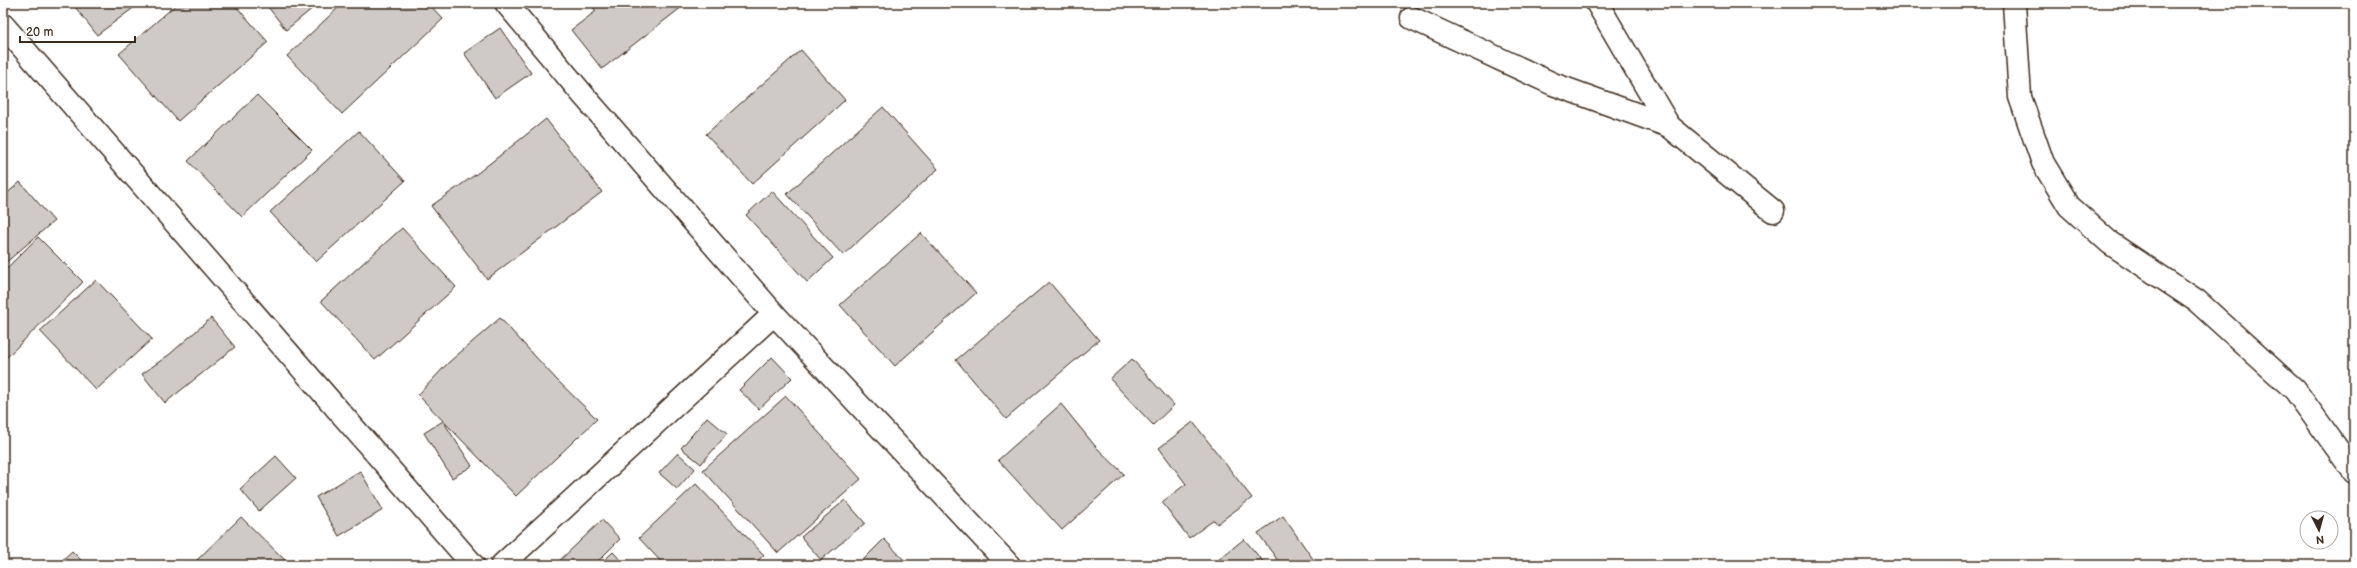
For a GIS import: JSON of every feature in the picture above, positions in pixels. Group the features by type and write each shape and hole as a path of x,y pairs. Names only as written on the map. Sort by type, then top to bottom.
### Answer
{"street":[{"path":"506,3 584,96 774,314 1010,565"},
{"path":"1597,3 1669,126"},
{"path":"2014,3 2020,97 2042,163 2069,206 2110,243 2197,301 2295,390 2354,472"},
{"path":"1412,18 1553,84 1669,126 1773,211"},
{"path":"3,25 473,565"},
{"path":"502,565 774,314"}],"building":[{"path":"72,3 140,3 97,35"},
{"path":"178,3 233,3 268,42 178,121 119,54"},
{"path":"265,3 319,3 286,30"},
{"path":"343,3 428,3 443,19 342,114 287,56"},
{"path":"589,3 687,3 602,69 571,30 596,11"},
{"path":"500,28 531,73 495,98 464,53"},
{"path":"801,50 845,100 752,184 706,134"},
{"path":"257,95 312,150 242,217 188,161"},
{"path":"883,107 938,169 843,255 787,194"},
{"path":"546,119 602,192 487,279 431,206 479,172"},
{"path":"359,131 405,181 316,262 270,212"},
{"path":"20,182 54,221 3,265 3,197"},
{"path":"772,191 833,258 807,282 746,215"},
{"path":"402,228 456,287 375,360 321,301"},
{"path":"921,233 976,293 895,366 840,305"},
{"path":"38,237 83,282 3,361 3,272"},
{"path":"96,280 152,339 96,390 40,331"},
{"path":"1049,282 1099,340 1006,419 956,360"},
{"path":"211,318 235,347 165,403 142,374 170,354"},
{"path":"500,318 556,379 597,419 516,496 418,395 448,363"},
{"path":"772,357 792,378 759,409 739,390"},
{"path":"1132,359 1174,405 1153,425 1110,379"},
{"path":"786,396 861,479 778,553 703,470"},
{"path":"1061,404 1096,447 1124,474 1062,530 998,460"},
{"path":"707,417 727,434 701,464 681,448"},
{"path":"443,421 472,466 452,478 424,433"},
{"path":"1193,422 1252,498 1217,524 1214,520 1189,538 1162,502 1186,484 1159,448"},
{"path":"678,453 695,469 677,489 659,473"},
{"path":"276,456 296,478 259,511 240,489"},
{"path":"360,471 383,510 339,536 316,497"},
{"path":"696,484 764,555 753,565 664,565 639,538"},
{"path":"845,500 865,523 821,560 801,537"},
{"path":"1283,516 1313,559 1305,565 1281,565 1258,533"},
{"path":"241,517 290,565 192,565 197,560"},
{"path":"602,520 620,539 594,565 555,565"},
{"path":"884,539 909,565 858,565"},
{"path":"1244,539 1266,565 1212,565"},
{"path":"72,551 86,565 57,565"},
{"path":"613,552 625,565 599,565"}]}
